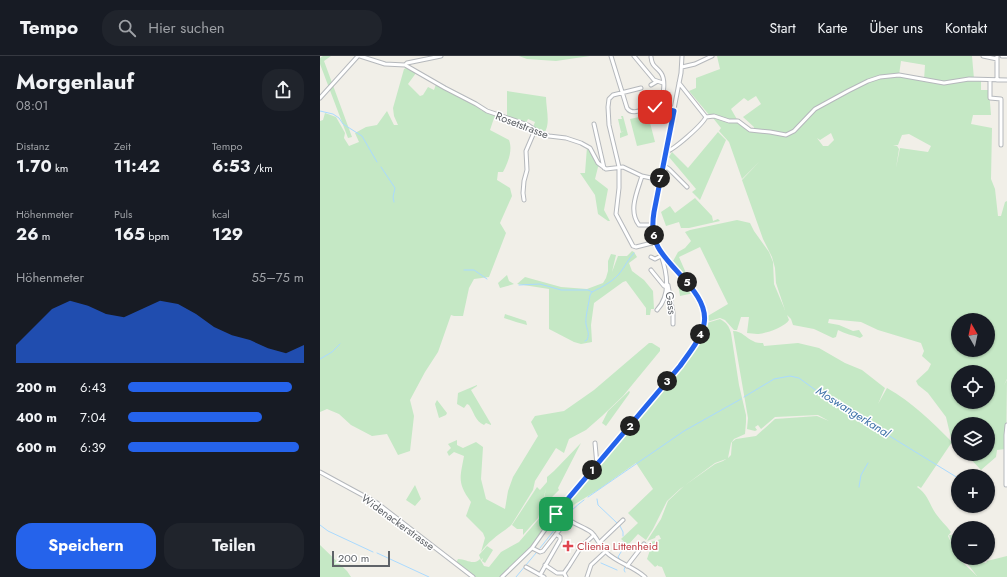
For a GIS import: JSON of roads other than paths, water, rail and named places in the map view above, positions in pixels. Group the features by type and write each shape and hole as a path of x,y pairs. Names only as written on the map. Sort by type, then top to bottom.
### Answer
{"street":[{"path":"320,98 359,56 386,64 405,65 407,63 441,56"},
{"path":"611,56 627,108 631,111 654,107 674,111"},
{"path":"634,56 656,82"},
{"path":"502,577 532,548 556,514 560,511 561,507 680,366 695,344 704,326 704,312 697,296 661,254 656,242 652,224 679,83 682,56"},
{"path":"682,66 695,64 712,56"},
{"path":"983,56 997,58 997,80"},
{"path":"1002,56 1007,56"},
{"path":"651,57 652,63 662,74 663,83 660,108"},
{"name":"Rosetstrasse","path":"405,65 487,111 528,125 551,137 566,138 588,146 592,150 598,163 604,168"},
{"path":"665,152 669,152 678,145 706,118 714,116 729,121 738,121 750,130 786,135 794,131 815,109 868,81 887,76 899,75 944,83 969,79 1007,80"},
{"path":"990,80 990,98 1001,99 1001,145"},
{"path":"651,85 656,82 663,83"},
{"path":"679,83 706,118"},
{"path":"641,88 611,96 608,106 609,125 619,167 619,188 615,211 616,217 633,246 636,247 656,242"},
{"path":"594,124 604,168 611,169 623,167 642,176 660,180"},
{"path":"524,200 524,181 528,170 526,151 536,130"},
{"path":"663,165 687,187"},
{"path":"642,176 633,205 633,212 639,225 652,224"},
{"path":"651,258 655,259 661,254"},
{"name":"Gass","path":"661,254 666,285 668,285 673,324"},
{"path":"651,270 664,286 666,285 663,302 657,310"},
{"path":"1006,485 1007,425"},
{"path":"595,443 597,465"},
{"name":"Widenackerstrasse","path":"320,472 377,504 472,577"},
{"path":"560,511 566,517 594,536 605,552 627,566 637,569 645,577"},
{"path":"532,548 540,552 543,551 556,534 566,517"},
{"path":"599,543 624,520"},
{"path":"540,574 560,540 560,537 556,534"},
{"path":"564,573 581,546 594,536"},
{"path":"627,566 644,544"},
{"path":"588,577 591,565 605,552"},
{"path":"545,565 557,573 564,573"},
{"path":"526,567 544,577"},
{"path":"564,573 566,577"}],"waterway":[{"path":"320,111 333,114 339,118 343,124 362,136 377,162"},
{"path":"381,167 395,188 393,197 394,202"},
{"path":"519,285 540,284 561,290 588,290 592,292 616,277 634,253"},
{"path":"464,270 474,270 487,279"},
{"path":"585,341 587,340 588,335 586,318 590,295 592,292"},
{"path":"320,359 332,352 340,344"},
{"name":"Moswangerkanal","path":"744,397 774,379 790,376 799,378 821,394 951,474"},
{"name":"Moswangerkanal","path":"588,497 684,431 741,399"},
{"path":"859,487 861,475 868,463"},
{"path":"597,499 598,505 617,523"},
{"path":"540,548 566,516 584,500"},
{"name":"Moswangerkanal","path":"320,525 328,531 373,552"},
{"path":"620,526 623,536"},
{"path":"623,542 624,547 618,557 623,562"},
{"name":"Moswangerkanal","path":"377,553 429,577"},
{"name":"Moswangerkanal","path":"516,577 536,553"},
{"path":"601,563 617,570"},
{"path":"625,567 625,572"}],"place":[{"name":"Clienia Littenheid","path":"568,546"}]}
